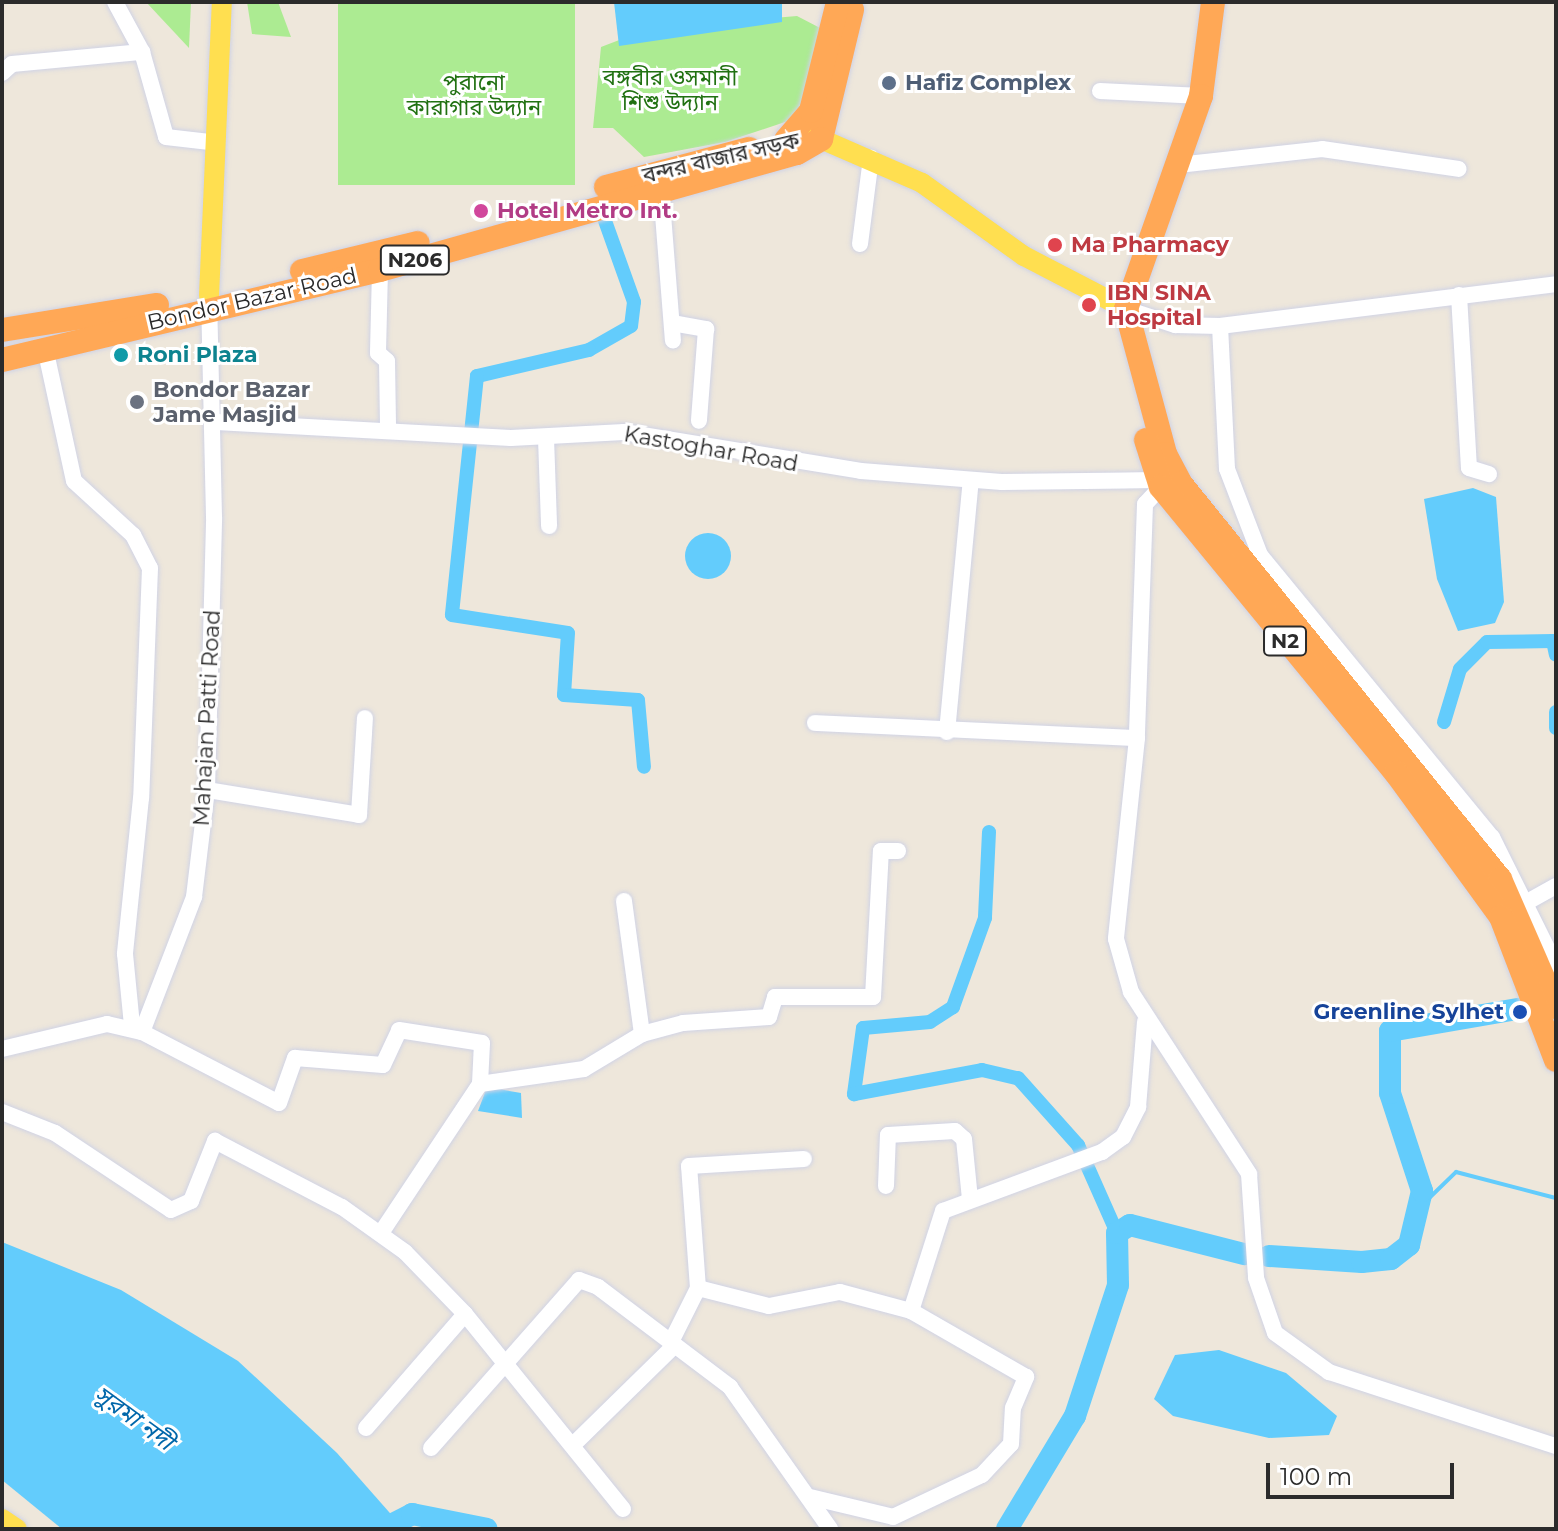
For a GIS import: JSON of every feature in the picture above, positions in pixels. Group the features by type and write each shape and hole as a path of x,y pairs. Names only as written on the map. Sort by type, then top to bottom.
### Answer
{"highway":[{"path":"823,121 838,2"},
{"path":"823,121 854,2"},
{"path":"1126,309 1201,96 1213,2"},
{"name":"বন্দর বাজার সড়ক","path":"2,330 209,303 786,140 823,121"},
{"name":"Bondor Bazar Road","path":"2,360 209,303 380,270 797,153 823,121"},
{"name":"N2","path":"1126,309 1159,483 1396,773 1516,908 1556,1060"},
{"name":"N2","path":"1132,338 1181,484 1404,752 1516,908 1556,1007"}],"main road":[{"path":"209,303 210,142 222,2"},
{"path":"823,121 848,148"},
{"name":"বন্দর বাজার সড়ক","path":"823,121 848,148 922,183 1024,256 1126,309"},
{"path":"2,1519 17,1529"}],"street":[{"path":"115,2 142,52 166,137 210,142"},
{"path":"2,73 12,64 142,52"},
{"path":"1100,91 1201,96"},
{"path":"1178,165 1322,149 1459,169"},
{"path":"860,244 871,158"},
{"path":"661,189 673,341"},
{"path":"380,270 378,353 387,361 388,428"},
{"path":"1126,309 1175,325 1220,326 1556,284"},
{"path":"1459,295 1469,468 1489,474"},
{"name":"Mahajan Patti Road","path":"137,1028 194,897 207,790 216,422 209,303"},
{"path":"672,323 706,329 699,421"},
{"path":"1220,326 1227,469 1260,555 1492,837 1516,908 1556,966"},
{"path":"45,348 70,472 133,535 150,568 141,798 125,954 137,1028"},
{"name":"Kastoghar Road","path":"216,422 546,438 650,434 787,464 971,480 1159,483"},
{"path":"546,438 549,526"},
{"path":"947,732 971,480"},
{"path":"1159,483 1145,504 1137,738 1115,948 1145,1022 1249,1174 1256,1278 1275,1333 1329,1372 1556,1446"},
{"path":"207,790 359,815 365,718"},
{"path":"815,723 947,732 1137,738"},
{"path":"480,1084 584,1069 642,1034 769,1017 775,997 873,997 881,851 898,851"},
{"path":"1516,908 1556,886"},
{"path":"624,901 642,1034"},
{"path":"911,1311 939,1215 970,1199 1067,1167 1102,1152 1123,1137 1138,1107 1145,1022"},
{"path":"2,1049 137,1028 279,1103 295,1058 383,1065 399,1030 482,1043 480,1084 381,1233"},
{"path":"2,1112 55,1133 171,1210 191,1201 215,1141 381,1233 465,1314 575,1443 623,1509"},
{"path":"886,1186 888,1135 955,1131 964,1139 970,1199"},
{"path":"575,1443 673,1344 698,1288 689,1166 804,1159"},
{"path":"431,1448 579,1280 673,1344 748,1407 830,1529"},
{"path":"698,1288 769,1306 840,1292 911,1311 1026,1377 1013,1408 1011,1444 982,1475 893,1517 810,1497"},
{"path":"366,1428 465,1314"}],"green space":[{"path":"146,2 191,2 189,48"},
{"path":"247,2 278,2 291,37 252,34"},
{"name":"পুরানো কারাগার উদ্যান","path":"338,2 575,2 575,185 338,185"},
{"name":"বঙ্গবীর ওসমানী শিশু উদ্যান","path":"797,16 824,30 797,118 725,142 644,157 613,128 593,128 601,47 648,29"}],"water":[{"path":"614,2 782,2 782,22 619,46"},
{"path":"1473,488 1496,497 1504,602 1495,623 1458,631 1437,579 1424,499"},
{"path":"708,533 725,539 731,556 725,573 708,579 691,573 685,556 691,539"},
{"path":"487,1087 521,1093 522,1118 478,1111"},
{"name":"সুরমা নদী","path":"2,1242 121,1290 238,1361 337,1453 404,1529 62,1529 2,1480"},
{"path":"1219,1350 1286,1373 1337,1416 1329,1435 1269,1438 1173,1416 1154,1399 1175,1355"}],"waterway":[{"path":"604,218 634,302 631,326 589,350 477,376 452,615 568,633 564,695 638,700 644,767"},
{"path":"1444,722 1460,669 1487,642 1553,641 1556,655"},
{"path":"1556,712 1556,728"},
{"path":"989,832 985,918 953,1007 930,1022 863,1028 854,1094 982,1070 1018,1078 1078,1145 1117,1233"},
{"path":"1269,1256 1362,1262 1391,1259 1409,1245 1422,1191 1390,1093 1390,1031 1523,1008"},
{"path":"1421,1206 1456,1172 1556,1198"},
{"path":"1007,1529 1075,1416 1118,1285 1117,1233 1130,1225 1244,1254"},
{"path":"383,1529 412,1514 487,1529"}],"place":[{"name":"Hafiz Complex","path":"889,83"},
{"name":"Hotel Metro Int.","path":"481,211"},
{"name":"Ma Pharmacy","path":"1055,245"},
{"name":"IBN SINA Hospital","path":"1089,305"},
{"name":"Roni Plaza","path":"121,355"},
{"name":"Bondor Bazar Jame Masjid","path":"137,402"},
{"name":"Greenline Sylhet","path":"1520,1012"}]}
